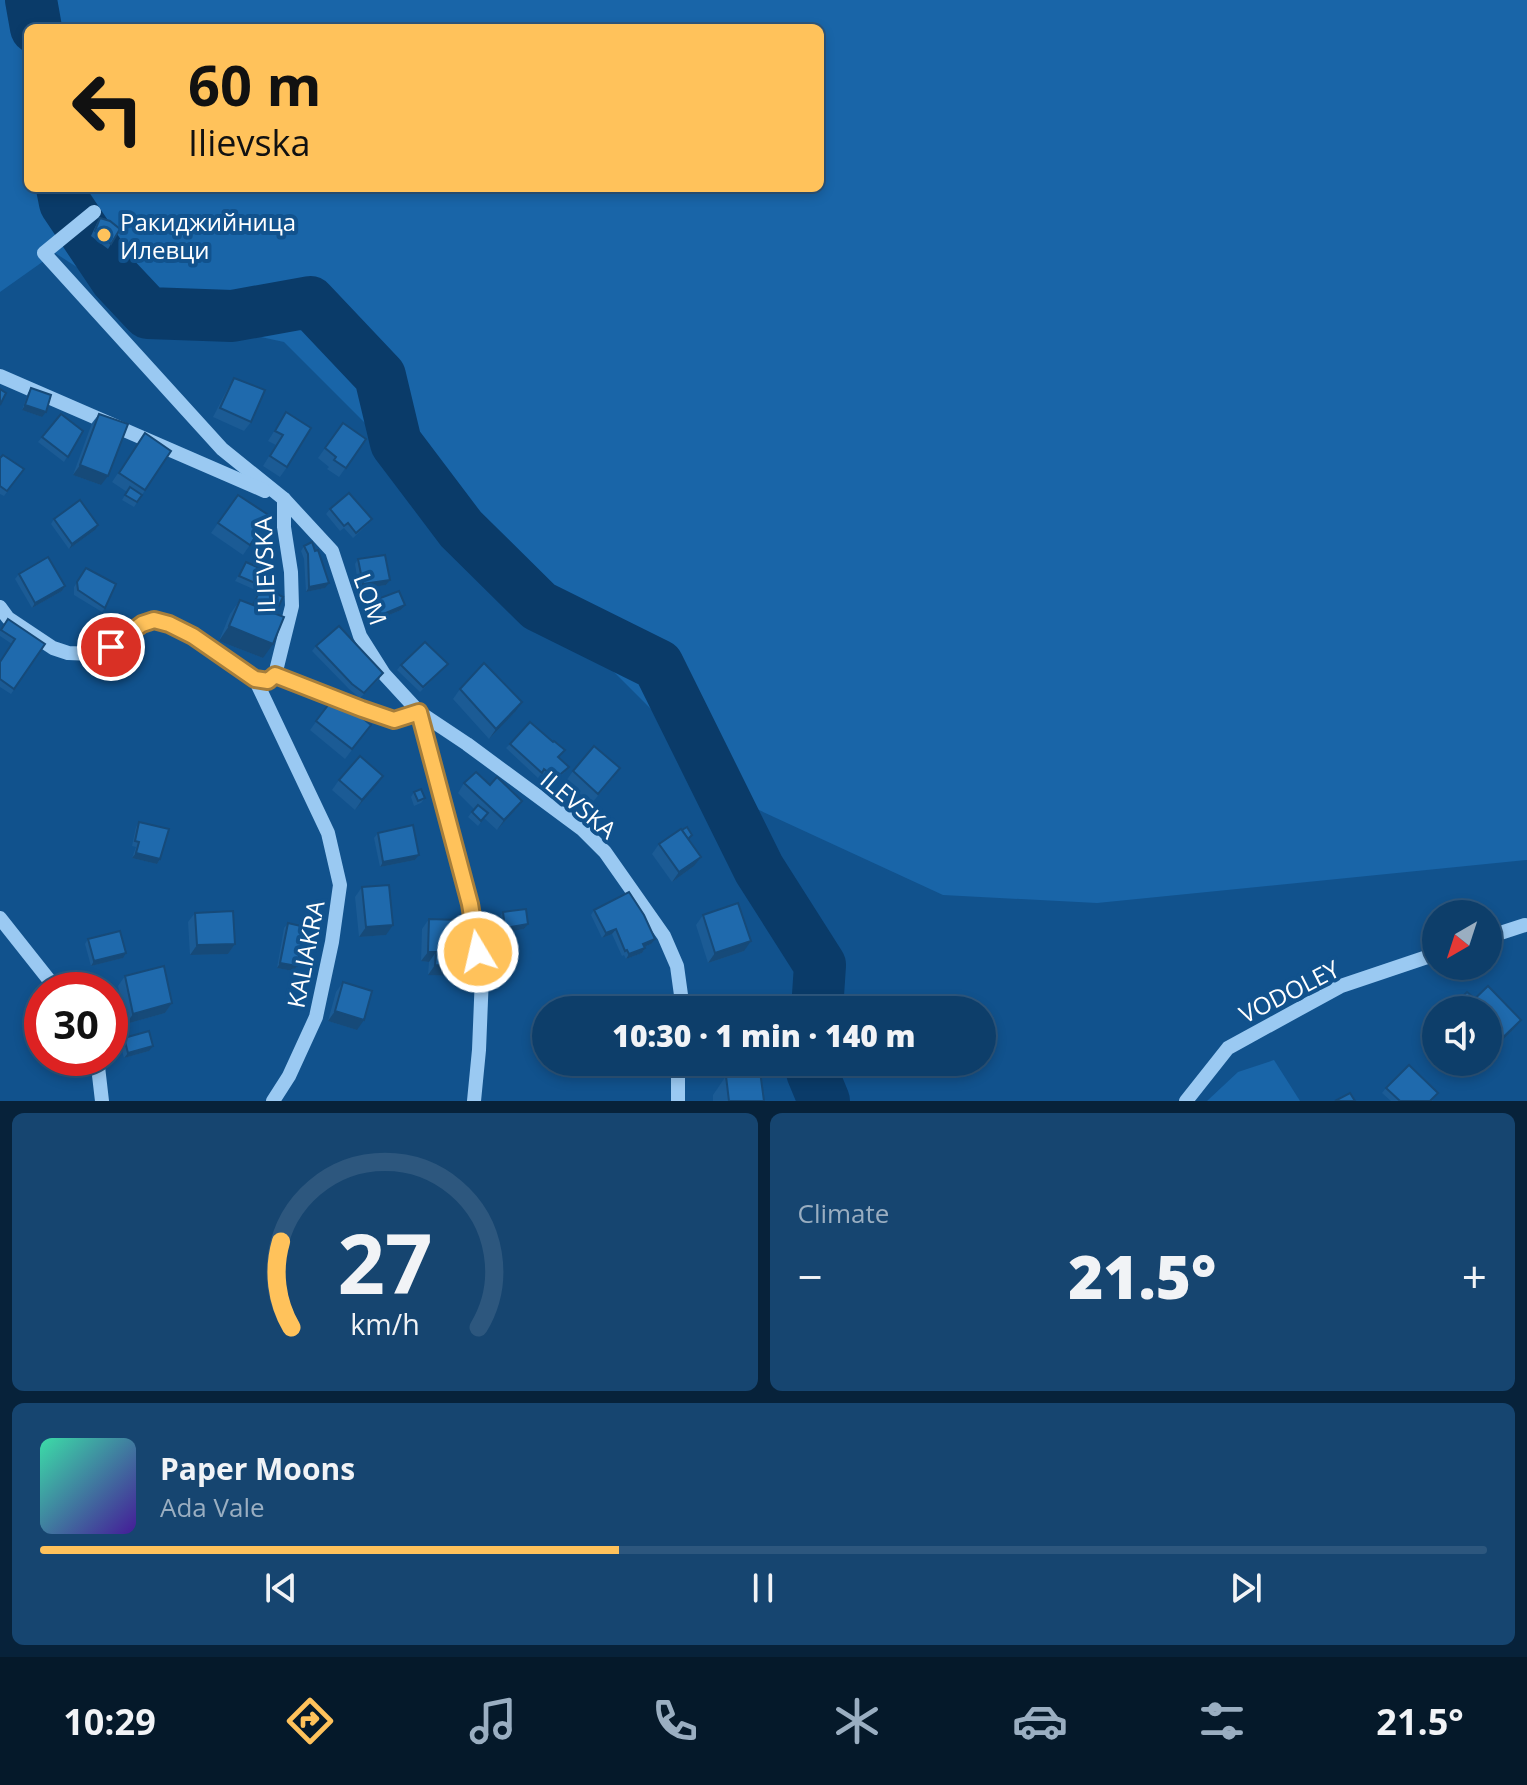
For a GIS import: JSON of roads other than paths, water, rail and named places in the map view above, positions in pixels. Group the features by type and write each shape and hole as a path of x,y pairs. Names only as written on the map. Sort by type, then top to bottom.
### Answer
{"street":[{"name":"LOM","path":"90,215 44,253 222,449 284,499 332,551 360,636 384,674 419,712 470,904 482,976 474,1101"},
{"path":"0,376 284,499"},
{"name":"ILIEVSKA","path":"275,675 292,606 284,499"},
{"path":"0,607 8,618 53,648 68,653 93,654 111,647 142,624 154,620 193,636 255,679 268,681 275,675 394,720 419,712"},
{"name":"KALIAKRA","path":"255,679 328,833 340,885 316,1017 289,1076 273,1101"},
{"name":"ILEVSKA","path":"419,712 582,829 605,852 664,936 677,966 681,996"},
{"path":"0,918 43,972"},
{"path":"1502,932 1525,925"},
{"name":"VODOLEY","path":"1186,1101 1228,1048 1341,986 1422,959"},
{"path":"99,1076 102,1101"},
{"path":"678,1076 678,1101"}],"waterway":[{"path":"31,0 35,24"},
{"path":"63,192 65,203 116,279 148,313 232,316 310,302 380,376 396,443 461,529 539,606 658,665 759,869 820,965 818,996"},
{"path":"814,1076 824,1101"}],"place":[{"name":"Ракиджийница Илевци","path":"104,235"}]}
